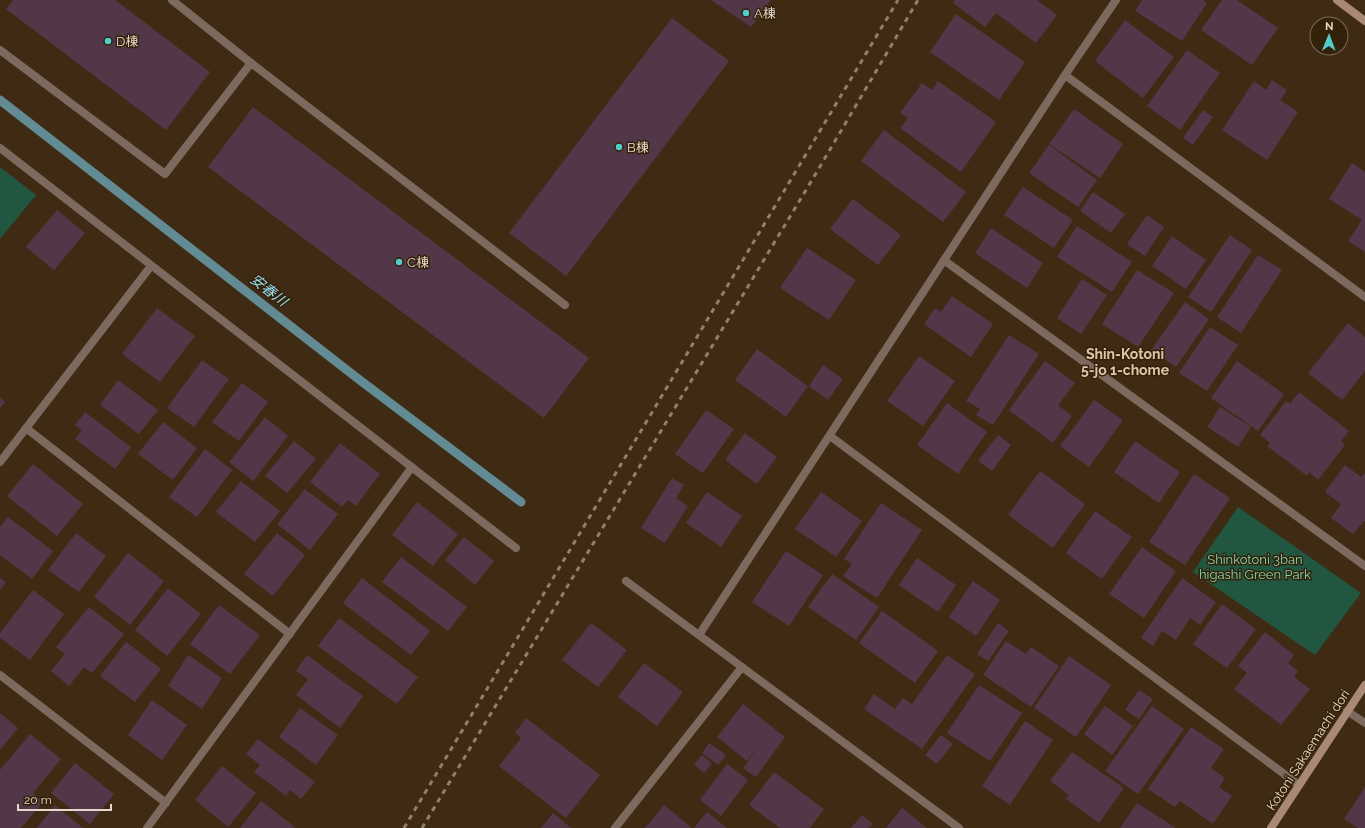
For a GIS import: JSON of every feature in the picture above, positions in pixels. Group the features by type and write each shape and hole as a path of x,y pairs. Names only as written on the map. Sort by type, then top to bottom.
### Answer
{"main road":[{"path":"1337,0 1365,21"},
{"name":"Kotoni Sakaemachi dori","path":"1271,828 1365,685"}],"street":[{"path":"172,0 250,63 565,305"},
{"path":"699,635 1116,0"},
{"path":"0,50 165,174 250,63"},
{"path":"1066,75 1365,297"},
{"path":"0,148 516,548"},
{"path":"944,261 1365,566"},
{"path":"0,462 151,266"},
{"path":"26,428 290,634"},
{"path":"830,436 1299,785"},
{"path":"147,828 412,467"},
{"path":"626,581 959,828"},
{"path":"616,828 742,667"},
{"path":"0,675 166,803"},
{"path":"1348,712 1365,723"}],"green space":[{"path":"0,167 36,195 0,239"},
{"name":"Shinkotoni 3ban higashi Green Park","path":"1238,507 1361,593 1315,655 1193,572"}],"building":[{"name":"D棟","path":"13,0 115,0 210,72 166,130 6,9"},
{"name":"A棟","path":"711,0 771,0 751,27"},
{"path":"955,0 1037,0 1057,15 1036,43 996,13 985,27 953,3"},
{"path":"1142,0 1203,0 1207,3 1182,41 1135,11"},
{"path":"1222,0 1237,0 1278,28 1252,65 1201,30"},
{"path":"956,14 1025,62 999,100 930,52"},
{"name":"B棟","path":"672,18 729,61 566,276 509,233"},
{"path":"1125,20 1174,57 1143,98 1095,61"},
{"path":"1187,50 1220,73 1180,130 1147,106"},
{"path":"1272,80 1287,90 1280,100 1298,112 1267,160 1222,130 1254,81 1266,90"},
{"path":"938,81 996,122 961,172 900,128 908,118 900,113 922,83 932,90"},
{"name":"C棟","path":"253,107 589,358 544,418 208,167"},
{"path":"1074,109 1123,144 1100,178 1049,144"},
{"path":"1203,110 1213,117 1193,145 1183,138"},
{"path":"884,130 966,192 943,222 861,161"},
{"path":"1049,145 1097,180 1078,207 1029,173"},
{"path":"1352,163 1365,172 1365,252 1348,241 1362,220 1329,199"},
{"path":"1023,187 1073,220 1054,248 1004,215"},
{"path":"1093,192 1125,214 1111,233 1080,211"},
{"path":"853,199 901,235 878,265 830,229"},
{"path":"57,210 85,233 54,270 26,247"},
{"path":"1147,215 1164,227 1145,256 1127,244"},
{"path":"1077,226 1132,262 1112,292 1057,257"},
{"path":"991,228 1043,263 1027,288 975,253"},
{"path":"1230,235 1252,250 1211,312 1188,297"},
{"path":"1172,236 1206,260 1186,289 1152,266"},
{"path":"807,248 856,280 829,320 780,288"},
{"path":"1258,255 1282,270 1241,333 1217,317"},
{"path":"1137,270 1174,293 1138,347 1102,324"},
{"path":"1082,279 1107,295 1081,334 1057,318"},
{"path":"952,296 993,324 971,357 924,324 935,308 941,312"},
{"path":"1185,302 1209,319 1176,367 1151,350"},
{"path":"157,308 195,336 160,382 122,354"},
{"path":"1348,323 1365,337 1365,371 1342,400 1308,373"},
{"path":"1210,327 1238,345 1207,391 1179,373"},
{"path":"1009,335 1039,354 993,425 976,415 980,409 966,401"},
{"path":"757,349 808,386 786,417 735,380"},
{"path":"919,356 955,381 923,426 887,401"},
{"path":"202,360 229,379 194,427 167,408"},
{"path":"1045,361 1075,383 1058,405 1072,416 1053,443 1009,410"},
{"path":"1237,361 1284,394 1258,431 1211,398"},
{"path":"823,365 843,379 828,400 809,386"},
{"path":"118,380 158,410 139,434 100,405"},
{"path":"242,383 268,402 239,441 212,422"},
{"path":"1299,392 1349,431 1341,441 1345,445 1318,480 1309,472 1307,476 1267,446 1270,443 1260,435 1286,401 1290,404"},
{"path":"0,397 5,402 0,408"},
{"path":"1094,400 1123,420 1089,467 1060,446"},
{"path":"947,403 987,432 958,474 917,445"},
{"path":"1220,407 1251,427 1238,447 1207,427"},
{"path":"706,410 734,429 703,473 675,454"},
{"path":"85,412 131,447 115,469 75,439 82,430 75,425"},
{"path":"265,417 288,436 253,481 229,462"},
{"path":"163,422 197,448 173,480 138,454"},
{"path":"745,433 777,457 757,484 725,460"},
{"path":"998,435 1011,445 992,471 978,461"},
{"path":"294,441 316,459 287,493 265,476"},
{"path":"1135,441 1180,472 1159,503 1114,472"},
{"path":"340,443 380,474 356,506 348,500 342,507 310,482"},
{"path":"205,449 232,470 197,517 169,497"},
{"path":"33,464 83,504 57,536 7,496"},
{"path":"1345,465 1361,477 1365,473 1365,521 1353,534 1331,518 1341,504 1325,492"},
{"path":"1040,471 1085,504 1053,548 1008,515"},
{"path":"1194,474 1230,498 1185,565 1149,542"},
{"path":"672,478 684,485 676,498 688,506 665,543 641,528"},
{"path":"241,481 280,511 255,542 216,512"},
{"path":"305,489 338,514 310,550 277,524"},
{"path":"707,492 742,516 721,547 686,523"},
{"path":"821,492 862,521 836,557 795,529"},
{"path":"417,502 458,534 433,566 392,535"},
{"path":"881,503 922,530 877,598 843,576 852,564 844,559"},
{"path":"1095,511 1132,537 1102,579 1066,553"},
{"path":"8,517 53,551 32,579 0,555 0,527"},
{"path":"76,533 106,556 79,592 48,570"},
{"path":"277,533 305,555 273,596 244,574"},
{"path":"464,537 494,561 475,585 445,560"},
{"path":"1142,547 1176,571 1144,618 1109,594"},
{"path":"786,551 823,575 789,626 752,602"},
{"path":"128,553 164,581 130,625 94,597"},
{"path":"401,557 467,607 448,631 382,582"},
{"path":"917,558 956,585 938,612 899,585"},
{"path":"832,574 879,607 856,640 808,607"},
{"path":"0,578 6,582 0,590"},
{"path":"362,578 430,631 411,655 343,603"},
{"path":"1182,578 1216,602 1200,625 1190,618 1176,640 1162,631 1153,646 1141,638"},
{"path":"973,581 1000,600 976,636 949,617"},
{"path":"168,588 201,614 167,656 135,630"},
{"path":"33,590 64,614 30,660 0,638 0,633"},
{"path":"1222,604 1256,629 1227,668 1193,644"},
{"path":"219,605 260,635 230,674 190,644"},
{"path":"89,607 124,634 92,673 84,667 69,686 51,671 65,654 56,647"},
{"path":"882,611 938,651 915,683 859,643"},
{"path":"339,618 418,677 397,704 318,646"},
{"path":"591,623 627,650 598,687 562,660"},
{"path":"998,623 1009,631 988,661 977,654"},
{"path":"1265,632 1294,655 1288,663 1298,671 1294,677 1310,689 1281,725 1234,689 1247,673 1238,666"},
{"path":"1006,641 1026,654 1031,647 1059,666 1031,707 983,675"},
{"path":"126,642 161,669 135,702 100,676"},
{"path":"188,655 222,678 202,709 168,686"},
{"path":"307,655 363,696 340,728 296,695 308,679 296,671"},
{"path":"947,655 975,674 922,749 864,709 874,694 895,709 903,698 912,704"},
{"path":"1069,656 1111,685 1076,737 1034,708"},
{"path":"644,663 683,692 657,726 618,697"},
{"path":"979,685 1022,713 990,761 947,733"},
{"path":"1139,690 1153,699 1139,719 1125,710"},
{"path":"152,700 187,725 162,760 128,735"},
{"path":"743,704 785,737 756,777 743,768 762,742 747,761 717,737"},
{"path":"1105,706 1133,726 1112,755 1084,734"},
{"path":"1152,706 1184,729 1138,794 1105,771"},
{"path":"300,708 338,735 316,765 279,737"},
{"path":"0,713 18,728 0,750"},
{"path":"526,718 600,775 566,818 499,766 521,738 515,733"},
{"path":"1025,721 1053,740 1010,805 982,786"},
{"path":"1191,727 1224,749 1211,768 1225,778 1219,787 1232,796 1213,824 1180,801 1175,807 1148,789"},
{"path":"30,734 61,759 33,793 43,802 21,828 0,828 0,770"},
{"path":"941,735 953,744 937,764 925,755"},
{"path":"258,739 315,782 301,799 290,790 286,796 254,772 260,765 246,754"},
{"path":"709,743 726,755 718,765 702,753"},
{"path":"1072,752 1124,788 1099,823 1066,799 1069,795 1050,781"},
{"path":"702,755 712,764 704,773 694,765"},
{"path":"75,763 114,794 90,824 51,793"},
{"path":"727,764 748,780 721,816 700,800"},
{"path":"222,766 256,793 228,827 195,800"},
{"path":"774,772 824,809 810,828 780,828 749,805"},
{"path":"1365,787 1365,828 1358,828 1344,819"},
{"path":"261,801 295,827 240,828"},
{"path":"1137,803 1176,828 1120,828"},
{"path":"55,805 83,828 37,828"},
{"path":"664,805 692,828 645,828"},
{"path":"902,808 927,828 886,828"},
{"path":"707,812 727,828 694,828"},
{"path":"553,813 571,828 541,828"},
{"path":"862,815 873,824 869,828 851,828"}],"waterway":[{"name":"安春川","path":"0,100 361,381 521,502"}],"railway":[{"path":"404,828 898,0"},
{"path":"422,828 815,175 918,0"}],"place":[{"name":"A棟","path":"746,13"},
{"name":"D棟","path":"108,41"},
{"name":"B棟","path":"619,147"},
{"name":"C棟","path":"399,262"}],"district":[{"name":"Shin-Kotoni 5-jo 1-chome","path":"1125,362"}]}
